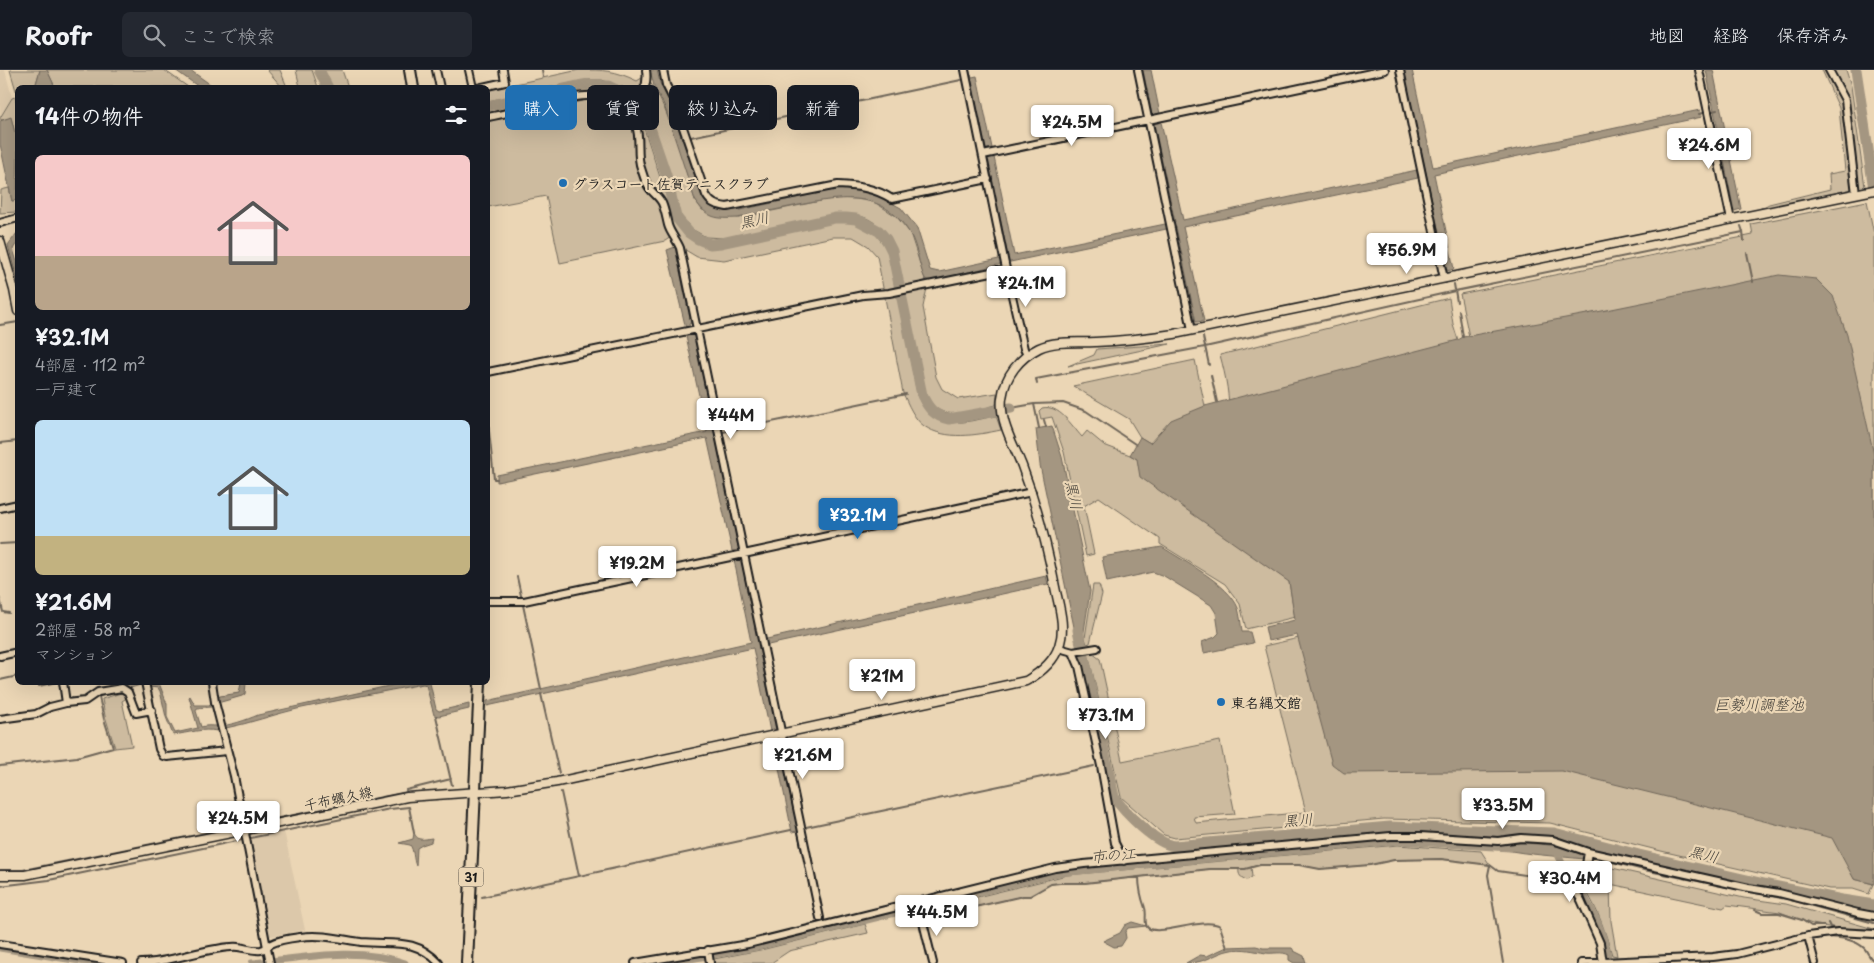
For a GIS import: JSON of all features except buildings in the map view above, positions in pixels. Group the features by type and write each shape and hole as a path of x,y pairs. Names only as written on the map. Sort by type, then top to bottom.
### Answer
{"main road":[{"path":"410,70 412,85"},
{"name":"31","path":"467,963 480,685"}],"street":[{"path":"436,70 439,85"},
{"path":"469,70 472,85"},
{"path":"490,85 505,82 503,70"},
{"path":"646,70 646,85"},
{"path":"663,70 666,85 674,101 706,195 715,205 727,207 838,185 857,186 878,191 892,198 988,179"},
{"path":"965,70 987,154 988,179 1003,256 1024,349 1027,355"},
{"path":"1138,70 1154,120 1169,222 1192,330"},
{"path":"987,154 1385,70"},
{"path":"1400,70 1444,279"},
{"path":"1699,70 1731,220"},
{"path":"1829,70 1845,100 1856,194"},
{"path":"490,117 587,95"},
{"path":"637,130 639,163 649,188 656,194 662,204 667,224 680,248 820,918"},
{"path":"1097,648 1073,652 1059,648 1062,624 1047,548 1032,492 1004,417 1002,399 1011,372 1027,355 1040,347 1057,344 1136,340 1192,330 1874,190"},
{"path":"0,223 15,219"},
{"path":"0,241 15,296"},
{"path":"490,372 863,295 911,289 1006,267"},
{"path":"490,601 522,601 1032,492"},
{"path":"0,508 15,505"},
{"name":"千布蠣久線","path":"0,874 24,875 244,832 407,797 507,790 557,782 782,734 1026,681 1045,667 1059,648"},
{"path":"1073,652 1079,666 1101,766 1115,843 1124,861"},
{"path":"0,656 15,653"},
{"path":"63,685 66,703"},
{"path":"145,685 159,749 163,756 167,758 227,751"},
{"path":"212,685 234,776 269,960"},
{"path":"0,719 36,714 50,707 85,701 98,692 123,689 128,692 136,714 152,710"},
{"path":"635,963 748,944 1055,868 1391,836 1498,841 1520,838 1553,840 1588,852 1779,893 1874,916"},
{"path":"1588,852 1585,871 1567,870 1564,873 1581,900 1600,942 1603,962"},
{"path":"918,902 933,963"},
{"path":"1581,963 1713,958 1737,954 1808,936 1838,932 1874,934"},
{"path":"1808,936 1815,963"},
{"path":"141,963 174,959 217,949 238,947 249,950 266,948 271,944 300,937 337,937 361,942 400,943 414,946 429,953 439,963"},
{"path":"0,944 123,963"},
{"path":"708,950 710,962"}],"shaded area":[{"path":"0,70 5,70 12,98 0,118"},
{"path":"10,70 40,70 36,85 15,85 15,87"},
{"path":"47,70 164,70 185,85 54,85"},
{"path":"267,70 280,70 286,85 280,85"},
{"path":"296,70 312,70 317,85 300,85"},
{"path":"323,70 342,70 347,85 331,85"},
{"path":"579,70 596,70 609,71 637,81 645,76 652,85 617,85 602,80 585,80 562,85 511,85"},
{"path":"1822,70 1846,70 1851,86 1865,187 1757,210 1769,204 1830,189 1829,174 1845,171 1839,108"},
{"path":"505,86 505,97 490,101 490,90"},
{"name":"グラスコート佐賀テニスクラブ","path":"587,88 587,93 577,93 577,89"},
{"path":"15,97 15,133 11,118 1,120 0,118 12,98"},
{"path":"659,98 668,117 669,130 672,130 695,200 702,210 738,218 835,198 874,202 896,216 910,233 925,279 927,288 923,307 936,377 942,389 958,399 997,393 996,405 955,414 939,410 930,402 925,391 895,248 884,232 872,221 857,215 837,214 724,238 706,237 690,228 679,213 654,130 659,130"},
{"name":"グラスコート佐賀テニスクラブ","path":"587,100 587,130 634,130 635,147 641,147 641,131 645,130 674,220 686,234 703,244 719,246 838,221 856,223 873,232 888,251 918,398 930,414 937,419 962,422 996,416 1001,430 962,436 942,434 924,426 917,419 903,393 877,256 868,246 853,237 833,237 724,260 697,257 682,248 674,235 665,241 560,263 546,196 490,207 490,121 505,117 505,130 577,130 577,102"},
{"path":"9,188 12,201 15,200 15,212 0,213 1,190"},
{"path":"1867,201 1874,234 1874,559 1229,421 1227,387 1220,355 1449,298 1453,324 1458,340 1476,370 1460,294 1753,235 1751,224"},
{"path":"1170,344 1068,366 1094,355 1097,349"},
{"path":"1195,360 1205,406 1217,427 1289,582 1295,617 1246,629 1240,604 1225,584 1160,544 1160,539 1099,497 1084,506 1094,554 1086,556 1064,452 1052,417 1041,419 1039,411 1042,408 1054,409 1064,416 1082,437 1087,431 1104,445 1137,459 1150,443 1140,437 1129,419 1073,386"},
{"path":"1093,585 1099,585 1102,594 1090,643 1087,644 1085,638"},
{"path":"1299,638 1312,688 1795,690 1854,879 1873,884 1869,894 1853,889 1829,889 1661,851 1550,823 1384,819 1175,838 1164,835 1121,797 1088,653 1092,653 1100,659 1122,761 1220,741 1235,814 1194,817 1196,823 1306,812 1264,646"},
{"path":"124,692 128,697 122,701 132,746 115,748 102,699"},
{"path":"284,831 305,930 266,937 247,837"},
{"path":"1398,845 1481,851 1490,865 1441,859 1394,860 1370,865 1320,869 1299,865 1260,865 1251,867 1252,877 1247,880 1240,876 1239,869 1210,869 1085,883 1051,884 1030,896 925,917 924,910 1067,875"},
{"path":"1590,863 1744,898 1786,904 1874,929 1840,929 1812,924 1780,912 1727,905 1723,908 1610,884 1611,921 1617,956 1612,955 1598,913 1575,874 1590,874"},
{"path":"865,924 868,933 789,951 771,963 714,963 714,959 765,949"}],"water":[{"path":"40,70 47,70 54,85 36,85"},
{"path":"175,70 190,70 211,85 196,85"},
{"path":"650,70 657,70 660,83 669,101 669,120 659,96 659,85 654,85"},
{"path":"1143,70 1151,70 1160,114 1152,115"},
{"path":"1404,70 1412,70 1433,167 1700,110 1702,117 1434,174 1454,269 1447,271"},
{"path":"1706,70 1713,70 1741,209 1734,211"},
{"path":"970,75 972,77 977,76 992,148 986,149"},
{"path":"11,117 15,133 15,200 12,201 0,144 0,121"},
{"path":"1161,122 1183,220 1417,170 1418,178 1183,227 1204,321 1196,322 1176,227 1001,264 932,281 925,279 909,232 898,218 873,202 860,199 830,200 738,218 718,218 704,211 695,200 672,130 679,130 701,194 712,207 722,210 740,210 837,189 857,190 875,194 901,208 917,228 930,270 939,272 1008,257 988,158 994,157 1014,255 1175,222 1154,124"},
{"path":"15,236 15,246 13,249 15,271 8,245"},
{"path":"675,247 691,323 689,324 690,328 686,329 667,250"},
{"name":"巨勢川調整池","path":"1779,275 1816,279 1833,296 1847,335 1874,455 1874,884 1854,879 1832,838 1562,771 1344,773 1332,764 1297,635 1268,641 1265,627 1295,620 1289,582 1140,477 1137,459 1130,455 1140,437 1150,443 1171,420 1205,406 1458,340 1463,337"},
{"path":"694,335 739,550 732,551 707,438 497,482 497,475 707,432 686,336"},
{"path":"1052,426 1062,457 1090,591 1083,638 1084,644 1078,646 1040,465 1036,429"},
{"path":"1162,547 1216,582 1225,590 1238,608 1242,632 1250,632 1253,643 1204,653 1202,642 1215,637 1219,633 1216,613 1211,605 1164,576 1153,572 1107,582 1102,557"},
{"path":"741,559 758,641 1046,576 1048,584 759,647 776,730 770,731 753,648 487,706 487,701 751,642 734,560"},
{"path":"127,685 141,685 98,697 98,695 117,691"},
{"path":"149,685 160,685 167,704 167,717 175,733 198,728 190,696 195,705 209,705 220,696 239,693 241,685 246,685 245,694 242,696 219,701 211,707 197,708 196,711 201,727 233,724 258,715 393,685 418,685 297,709 221,729 222,740 217,731 212,730 173,735 166,717 160,691 158,688 150,687"},
{"path":"426,685 430,685 436,709 439,711 469,704 469,709 439,716 434,715"},
{"path":"779,743 798,831 792,832 774,744"},
{"path":"414,833 419,839 432,838 431,842 417,848 416,866 410,845 399,843 413,839"},
{"path":"1520,843 1562,847 1586,855 1584,859 1501,849 1501,845"},
{"path":"1132,922 1146,926 1128,928 1125,932 1126,938 1121,946 1114,947 1103,941 1120,933 1125,925"},
{"path":"1256,946 1263,948 1292,948 1304,956 1306,963 1294,963 1289,960 1289,955 1284,953 1266,953 1240,949 1225,951 1194,963 1186,963 1200,955 1207,956 1227,947"}],"waterway":[{"name":"黒川","path":"319,70 326,85"},
{"path":"542,70 543,77"},
{"path":"969,70 971,78"},
{"path":"1856,70 1874,189"},
{"path":"691,137 961,80"},
{"name":"黒川","path":"490,106 582,85 608,86 630,97 640,107 647,119 666,175 676,217 689,233 710,244 835,218 856,219 879,231 886,239 892,251 922,395 929,408 935,414 949,419 1011,408"},
{"path":"1699,114 1717,110"},
{"path":"1037,384 1036,379 1205,347 1455,291 1743,232 1741,226"},
{"path":"1743,232 1744,241"},
{"path":"1747,253 1753,282"},
{"path":"1454,284 1457,302"},
{"path":"1459,311 1463,337"},
{"path":"0,325 15,322"},
{"path":"1203,337 1209,365"},
{"path":"1211,375 1217,402"},
{"path":"723,432 906,394"},
{"path":"1034,404 1063,403 1086,411 1135,444"},
{"path":"1011,408 1034,404 1039,428"},
{"path":"1044,420 1046,427"},
{"path":"490,440 494,479 497,479"},
{"path":"0,443 15,441"},
{"path":"0,544 15,543"},
{"path":"517,577 541,689"},
{"path":"0,599 3,612 9,613"},
{"name":"黒川","path":"1078,630 1114,797 1141,826 1166,844 1174,846 1390,827 1554,833 1773,886 1874,905"},
{"path":"0,680 15,677"},
{"path":"39,685 44,685"},
{"path":"541,694 559,773"},
{"path":"0,766 77,757 113,747 99,697"},
{"path":"436,716 452,785"},
{"path":"806,827 1094,766"},
{"path":"245,825 407,792 406,790 451,779"},
{"path":"561,792 579,876"},
{"path":"0,886 49,880 390,809 409,807 414,833"},
{"path":"0,870 23,870 241,826"},
{"path":"482,897 791,830"},
{"path":"798,831 816,915"},
{"name":"市の江","path":"668,963 757,947 1058,873 1399,841 1510,848"},
{"name":"市の江","path":"1554,851 1556,851 1562,863"},
{"path":"1588,856 1644,870 1791,900 1874,923"},
{"path":"940,915 1030,896 1051,884 1085,883 1210,869 1245,869 1260,865 1299,865 1320,869 1370,865 1394,860 1441,859 1490,865 1498,871 1538,877 1550,875"},
{"path":"1490,865 1488,875 1503,963"},
{"path":"1139,877 1140,893 1146,910 1147,927 1152,930 1160,930 1203,923 1213,924 1220,926 1227,948"},
{"name":"市の江","path":"1572,877 1596,918 1604,940 1609,963"},
{"path":"1755,910 1762,913 1779,913 1802,920 1811,926 1824,926"},
{"path":"1828,923 1830,927 1838,929"},
{"path":"1825,937 1841,938 1856,942 1864,948 1874,961"},
{"name":"市の江","path":"0,948 92,963"},
{"name":"市の江","path":"252,963 310,956 349,954 368,955 405,963"}],"place":[{"name":"グラスコート佐賀テニスクラブ","path":"563,183"},
{"name":"東名縄文館","path":"1221,702"}]}
